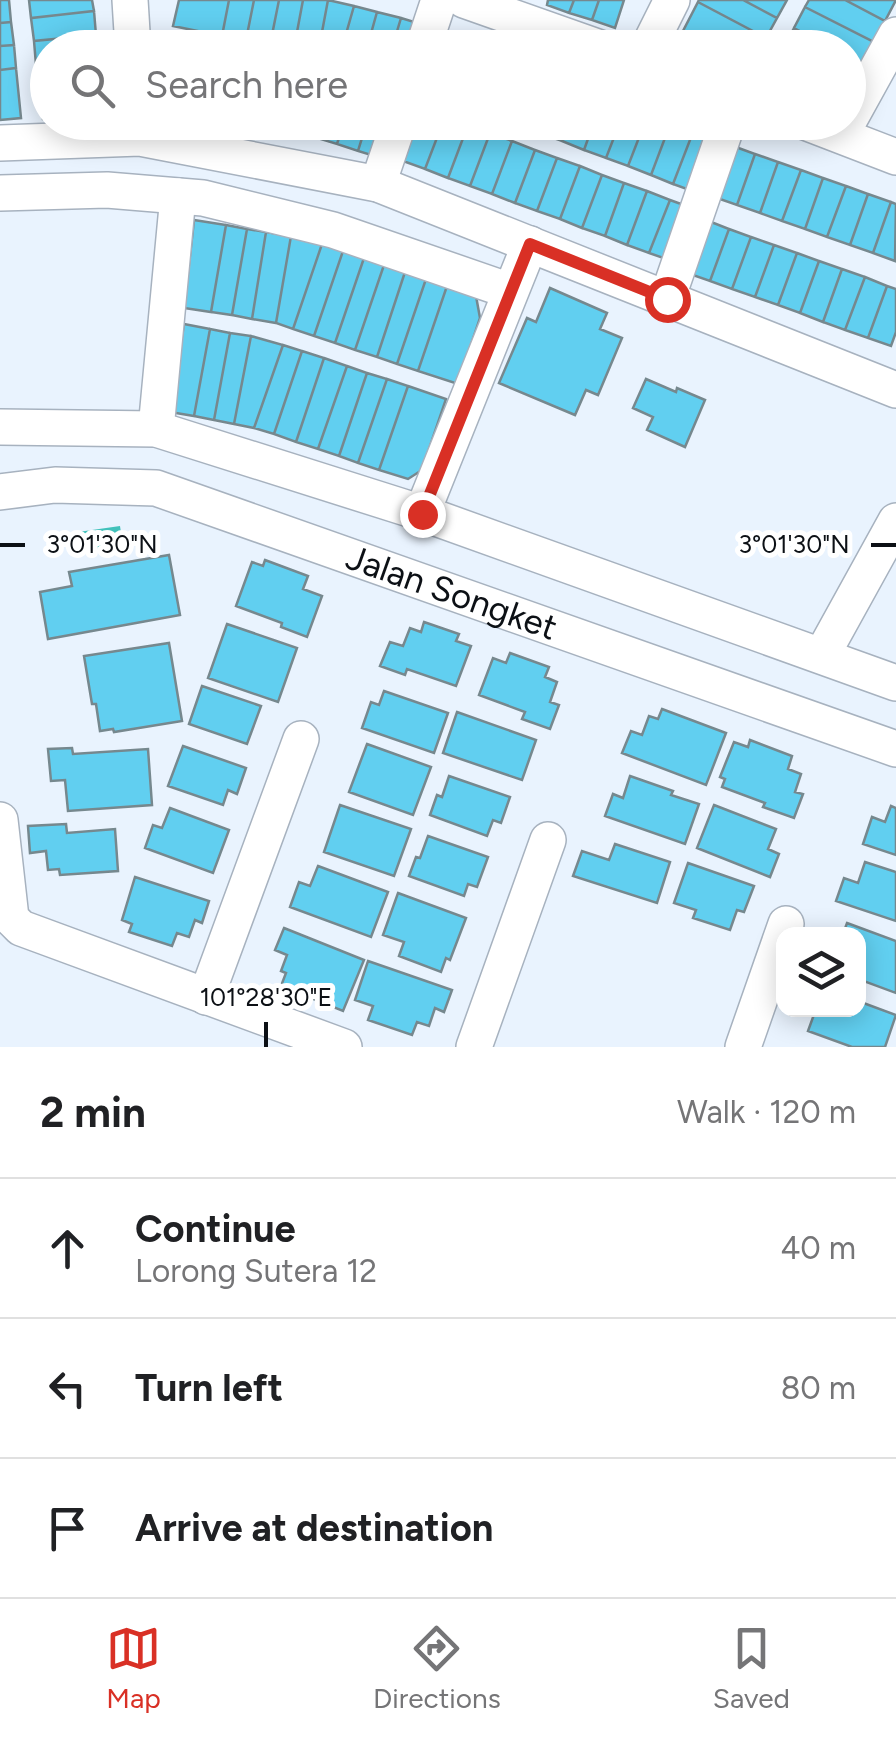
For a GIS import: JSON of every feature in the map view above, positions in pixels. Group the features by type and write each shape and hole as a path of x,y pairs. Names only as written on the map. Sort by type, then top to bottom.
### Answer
{"street":[{"path":"130,0 132,30"},
{"path":"429,30 439,0"},
{"path":"464,0 549,30"},
{"path":"657,30 672,0"},
{"path":"866,90 896,35"},
{"path":"0,142 30,139"},
{"path":"866,139 896,157"},
{"path":"184,140 378,184 896,390"},
{"path":"378,184 392,140"},
{"path":"667,299 722,140"},
{"path":"0,193 107,190 203,198 332,230 510,291"},
{"path":"156,429 178,196"},
{"path":"422,514 530,244"},
{"name":"Jalan Songket","path":"0,427 156,429 422,514 896,683"},
{"name":"Jalan Songket","path":"0,492 55,484 156,488 896,749"},
{"path":"822,655 896,521"},
{"path":"206,997 301,739"},
{"path":"0,820 11,922 325,1044"},
{"path":"474,1047 548,840"},
{"path":"744,1047 786,924"}],"shaded area":[{"path":"120,526 123,546 81,552 78,532"}],"building":[{"path":"0,0 9,0 11,22 0,23"},
{"path":"29,0 92,0 94,11 31,18"},
{"path":"179,0 229,0 223,30 173,26"},
{"path":"229,0 254,0 248,30 223,30"},
{"path":"254,0 279,0 273,30 248,30"},
{"path":"279,0 303,0 297,30 273,30"},
{"path":"303,0 328,0 322,30 297,30"},
{"path":"328,0 354,6 347,30 322,30"},
{"path":"548,0 574,0 569,13 547,5"},
{"path":"574,0 599,0 592,20 569,13"},
{"path":"599,0 624,0 615,28 592,20"},
{"path":"743,0 777,18 770,30 751,30 698,2"},
{"path":"743,0 787,0 777,18"},
{"path":"809,0 845,0 885,21 874,42 866,38 866,30 850,30 805,7"},
{"path":"845,0 896,0 885,21"},
{"path":"698,2 751,30 684,30"},
{"path":"354,6 377,12 372,30 347,30"},
{"path":"805,7 850,30 798,30 794,28"},
{"path":"94,11 96,30 33,30 31,18"},
{"path":"377,12 401,18 397,30 372,30"},
{"path":"401,18 424,25 423,30 397,30"},
{"path":"11,22 14,45 0,46 0,23"},
{"path":"866,38 874,42 866,56"},
{"path":"14,45 16,68 0,70 0,46"},
{"path":"16,68 21,118 0,120 0,70"},
{"path":"338,140 361,140 358,151 337,144"},
{"path":"361,140 387,140 381,158 358,151"},
{"path":"411,140 436,140 425,169 403,161"},
{"path":"436,140 462,140 448,178 425,169"},
{"path":"462,140 487,140 470,186 448,178"},
{"path":"487,140 512,141 492,194 470,186"},
{"path":"562,140 588,140 584,150"},
{"path":"588,140 613,140 606,158 584,150"},
{"path":"613,140 638,140 628,166 606,158"},
{"path":"638,140 664,140 651,175 628,166"},
{"path":"664,140 690,140 673,184 651,175"},
{"path":"690,140 715,140 695,192 673,184"},
{"path":"512,141 535,150 515,203 492,194"},
{"path":"733,146 755,154 737,205 714,197"},
{"path":"535,150 557,158 537,211 515,203"},
{"path":"755,154 778,162 760,213 737,205"},
{"path":"557,158 580,166 560,219 537,211"},
{"path":"778,162 801,170 782,221 760,213"},
{"path":"580,166 602,175 582,228 560,219"},
{"path":"801,170 823,178 805,229 782,221"},
{"path":"602,175 624,183 605,236 582,228"},
{"path":"823,178 846,186 827,237 805,229"},
{"path":"624,183 647,191 627,245 605,236"},
{"path":"846,186 868,194 850,245 827,237"},
{"path":"647,191 670,200 649,253 627,245"},
{"path":"868,194 891,202 873,253 850,245"},
{"path":"670,200 692,208 672,261 649,253"},
{"path":"891,202 896,204 895,261 873,253"},
{"path":"194,220 226,225 211,312 184,308"},
{"path":"706,220 729,229 710,281 687,273"},
{"path":"226,225 247,229 232,315 211,312"},
{"path":"247,229 266,232 252,319 232,315"},
{"path":"729,229 751,237 732,289 710,281"},
{"path":"266,232 291,236 276,323 252,319"},
{"path":"291,236 322,244 293,329 276,323"},
{"path":"751,237 774,245 755,297 732,289"},
{"path":"322,244 343,251 314,336 293,329"},
{"path":"774,245 797,253 778,305 755,297"},
{"path":"343,251 364,258 335,343 314,336"},
{"path":"797,253 819,261 800,313 778,305"},
{"path":"364,258 384,265 355,350 335,343"},
{"path":"819,261 842,269 823,322 800,313"},
{"path":"384,265 405,272 377,357 355,350"},
{"path":"842,269 865,277 845,330 823,322"},
{"path":"405,272 426,279 397,364 377,357"},
{"path":"865,277 887,286 868,338 845,330"},
{"path":"426,279 447,286 418,371 397,364"},
{"path":"447,286 476,296 480,318 458,384 418,371"},
{"path":"887,286 896,289 896,332 891,346 868,338"},
{"path":"550,288 607,313 600,329 622,338 598,395 586,390 575,415 499,383 527,318 536,322"},
{"path":"184,324 210,329 194,416 170,412"},
{"path":"210,329 230,333 214,420 194,416"},
{"path":"230,333 251,336 234,424 214,420"},
{"path":"251,336 283,345 254,428 234,424"},
{"path":"283,345 302,351 274,434 254,428"},
{"path":"302,351 324,358 296,442 274,434"},
{"path":"324,358 347,366 318,449 296,442"},
{"path":"347,366 367,373 339,456 318,449"},
{"path":"367,373 387,379 358,463 339,456"},
{"path":"387,379 408,386 379,470 358,463"},
{"path":"646,379 705,400 685,447 647,430 653,417 633,408"},
{"path":"408,386 446,399 422,470 408,479 379,470"},
{"path":"169,555 180,615 48,639 40,592 72,586 69,572"},
{"path":"265,560 308,576 303,589 322,596 307,637 236,606 252,562 263,566"},
{"path":"424,622 459,634 456,641 471,646 456,686 407,669 405,675 380,666 390,642 403,646 410,628 421,632"},
{"path":"227,624 297,648 278,702 208,678"},
{"path":"169,643 182,721 100,731 84,656"},
{"path":"510,653 549,667 545,677 557,682 550,702 559,705 550,729 522,719 525,712 479,695 493,658 506,663"},
{"path":"202,686 261,706 247,744 189,724"},
{"path":"384,691 448,713 434,753 362,728 371,702 379,705"},
{"path":"662,709 726,733 706,785 622,753 631,731 642,735 649,716 658,719"},
{"path":"457,712 536,740 522,780 443,753"},
{"path":"750,740 792,756 788,769 801,774 795,792 803,794 794,818 722,787 725,779 720,777 734,742 748,747"},
{"path":"367,744 431,767 413,815 349,792"},
{"path":"183,746 246,768 237,794 228,790 223,805 168,786"},
{"path":"72,748 73,754 148,749 152,805 68,811 65,780 51,781 48,749"},
{"path":"449,776 510,797 501,823 493,820 487,836 430,815"},
{"path":"630,776 699,804 685,844 605,816 613,794 623,798"},
{"path":"340,805 411,829 394,876 324,852"},
{"path":"714,805 776,829 768,849 779,854 770,877 697,848"},
{"path":"891,806 896,808 896,855 863,844 872,817 885,822"},
{"path":"170,808 229,830 213,873 145,848 153,825 162,828"},
{"path":"66,824 67,833 115,829 118,871 60,875 59,869 48,870 46,851 30,853 28,826"},
{"path":"428,836 488,857 477,887 468,884 464,896 409,876"},
{"path":"615,844 670,862 657,903 573,876 582,851 609,860"},
{"path":"865,862 896,872 896,921 836,901 844,878 858,883"},
{"path":"688,863 754,886 744,912 737,910 730,930 693,918 696,910 674,903"},
{"path":"318,866 388,892 371,937 290,907 299,882 310,886"},
{"path":"135,877 209,901 202,923 195,920 189,937 177,933 172,946 129,932 132,924 122,920"},
{"path":"398,893 466,918 450,960 446,958 441,972 399,956 404,942 383,935"},
{"path":"284,928 364,960 343,1011 281,986 287,955 275,950"},
{"path":"866,930 896,941 896,993 866,982"},
{"path":"368,961 452,990 444,1012 435,1008 429,1026 417,1022 412,1035 368,1020 373,1006 355,1000"},
{"path":"866,1004 896,1015 885,1047 852,1047 808,1031 813,1017 866,1017"}],"route":[{"path":"422,514 530,244 667,299"}]}
